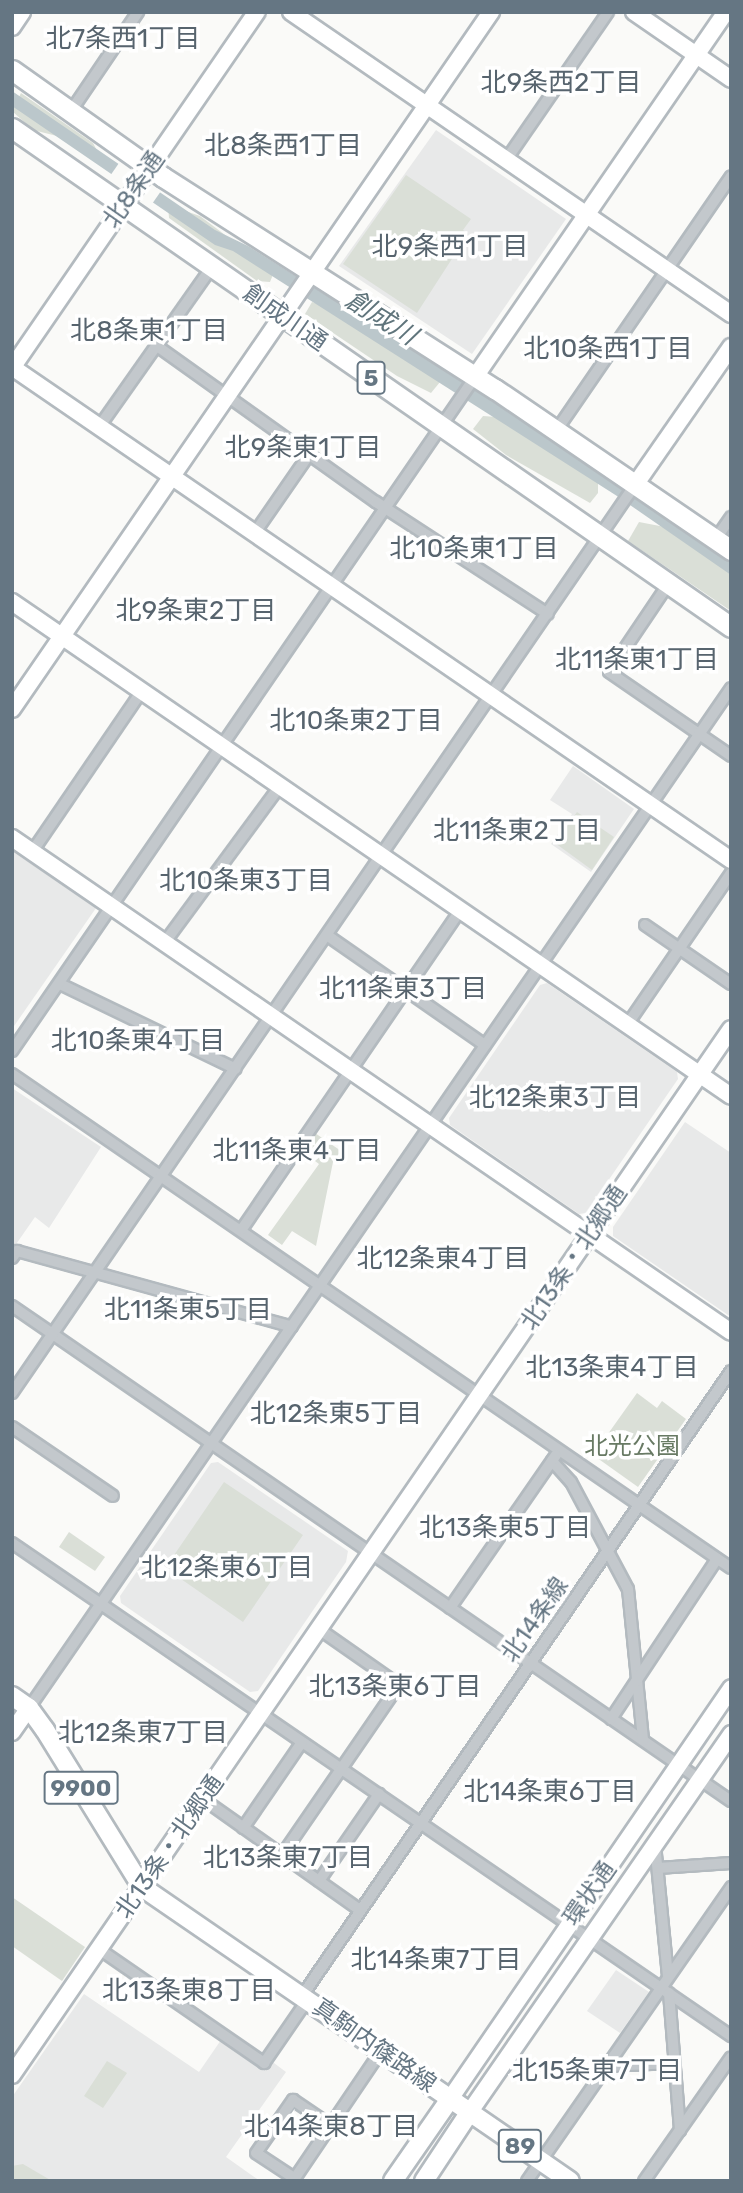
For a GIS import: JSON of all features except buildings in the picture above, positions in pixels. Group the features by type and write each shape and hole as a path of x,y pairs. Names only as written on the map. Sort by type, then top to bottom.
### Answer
{"highway":[{"name":"創成川通","path":"12,70 71,111 212,267 731,627"},
{"name":"創成川通","path":"12,128 138,186 305,282 467,387 556,431 630,494 723,545"}],"main road":[{"name":"真駒内篠路線","path":"12,1696 29,1708 142,1887 450,2099"},
{"name":"89","path":"450,2099 570,2181"},
{"path":"393,2181 450,2099"},
{"name":"89","path":"424,2181 469,2113"}],"street":[{"path":"12,27 22,12"},
{"path":"71,111 138,12"},
{"name":"北8条通","path":"12,368 257,12"},
{"path":"291,12 731,314"},
{"path":"12,709 491,12"},
{"path":"506,160 608,12"},
{"path":"634,12 731,79"},
{"path":"12,1051 726,12"},
{"path":"556,431 731,176"},
{"path":"99,427 212,267"},
{"path":"157,346 385,506 548,614"},
{"path":"12,1393 731,347"},
{"path":"12,368 731,860"},
{"path":"254,534 310,453"},
{"path":"723,545 731,517"},
{"path":"669,583 609,672 731,756"},
{"path":"12,601 731,1096"},
{"path":"12,1732 731,688"},
{"path":"33,852 142,691"},
{"path":"165,942 280,786"},
{"path":"12,838 731,1332"},
{"path":"628,1025 731,873"},
{"path":"242,1229 460,911"},
{"path":"645,925 731,984"},
{"path":"328,936 485,1045"},
{"path":"60,984 236,1069"},
{"name":"北13条・北郷通","path":"12,2075 731,1030"},
{"path":"12,1074 242,1229 731,1567"},
{"path":"12,1258 17,1251 292,1327"},
{"path":"12,1306 731,1801"},
{"name":"北14条線","path":"99,1949 264,2063 360,1910 731,1371"},
{"path":"12,1427 113,1496"},
{"path":"450,1608 560,1449"},
{"path":"552,1461 571,1482 608,1550 632,1604 643,1740"},
{"path":"12,1543 731,2036"},
{"path":"611,1719 717,1559"},
{"path":"282,1855 398,1685 319,1629"},
{"name":"環状通","path":"450,2099 731,1688"},
{"name":"環状通","path":"469,2113 731,1734"},
{"path":"243,1828 302,1742"},
{"path":"319,1881 379,1794"},
{"path":"203,1799 360,1910"},
{"path":"655,1844 668,1977"},
{"path":"658,1868 731,1863"},
{"path":"527,2181 606,2066 664,1990 668,1977 731,1887"},
{"path":"664,1990 680,2130"},
{"path":"330,2125 293,2099 256,2153 294,2179 381,2051"},
{"path":"644,2181 731,2057"},
{"path":"606,2066 674,2063"}],"shaded area":[{"path":"12,91 215,230 248,246 492,400 731,563 731,575 617,496 233,251 215,245 12,106"},
{"path":"436,130 566,219 472,354 339,266"},
{"path":"573,766 634,809 591,872 551,844 572,814 550,800"},
{"path":"12,851 96,908 12,1029"},
{"path":"547,983 677,1072 678,1079 586,1213 579,1214 450,1125 449,1118 540,985"},
{"path":"12,1088 101,1147 49,1228 35,1217 12,1250"},
{"path":"685,1122 731,1153 731,1317 613,1236 613,1227"},
{"path":"218,1462 348,1551 346,1562 258,1691 250,1692 121,1603 120,1596 211,1463"},
{"path":"616,1970 649,1992 620,2033 587,2011"},
{"path":"84,1994 199,2072 221,2040 263,2070 270,2060 286,2072 226,2157 260,2181 12,2181 12,2097"}],"green space":[{"path":"21,93 93,143 101,158 65,138 33,130 12,111"},
{"path":"406,175 471,219 463,230 468,234 417,313 343,264"},
{"path":"168,205 200,216 274,272 270,282 257,281 169,218"},
{"path":"312,302 346,312 440,382 431,393 397,376 305,314"},
{"path":"483,416 510,418 598,483 598,493 590,503 506,455 473,429"},
{"path":"639,522 665,527 731,571 731,611 628,541"},
{"path":"577,812 614,837 592,870 555,843"},
{"path":"315,1133 341,1151 333,1162 316,1246 292,1231 282,1245 268,1235 319,1164 303,1152"},
{"name":"北光公園","path":"637,1393 657,1408 662,1401 686,1419 638,1487 593,1455"},
{"path":"224,1482 303,1535 243,1622 181,1579 185,1572 170,1561"},
{"path":"69,1532 105,1557 95,1571 59,1547"},
{"path":"12,1897 85,1947 62,1981 12,1946"},
{"path":"107,2061 127,2073 103,2108 84,2096"},
{"path":"23,2164 52,2181 12,2181 12,2166"}],"pier":[{"path":"119,163 161,191 152,204 110,176"}],"district":[{"name":"北7条西1丁目","path":"123,39"},
{"name":"北9条西2丁目","path":"561,83"},
{"name":"北8条西1丁目","path":"283,146"},
{"name":"北9条西1丁目","path":"450,247"},
{"name":"北8条東1丁目","path":"149,331"},
{"name":"北10条西1丁目","path":"608,349"},
{"name":"北9条東1丁目","path":"303,448"},
{"name":"北10条東1丁目","path":"474,549"},
{"name":"北9条東2丁目","path":"196,611"},
{"name":"北11条東1丁目","path":"637,660"},
{"name":"北10条東2丁目","path":"356,721"},
{"name":"北11条東2丁目","path":"517,831"},
{"name":"北10条東3丁目","path":"246,881"},
{"name":"北11条東3丁目","path":"403,989"},
{"name":"北10条東4丁目","path":"138,1041"},
{"name":"北12条東3丁目","path":"555,1098"},
{"name":"北11条東4丁目","path":"297,1151"},
{"name":"北12条東4丁目","path":"443,1259"},
{"name":"北11条東5丁目","path":"188,1310"},
{"name":"北13条東4丁目","path":"612,1368"},
{"name":"北12条東5丁目","path":"336,1414"},
{"name":"北13条東5丁目","path":"505,1528"},
{"name":"北12条東6丁目","path":"227,1568"},
{"name":"北13条東6丁目","path":"395,1687"},
{"name":"北12条東7丁目","path":"143,1733"},
{"name":"北14条東6丁目","path":"550,1792"},
{"name":"北13条東7丁目","path":"288,1858"},
{"name":"北14条東7丁目","path":"436,1960"},
{"name":"北13条東8丁目","path":"189,1991"},
{"name":"北15条東7丁目","path":"597,2071"},
{"name":"北14条東8丁目","path":"331,2127"}],"water label":[{"name":"創成川","path":"381,318"}]}
